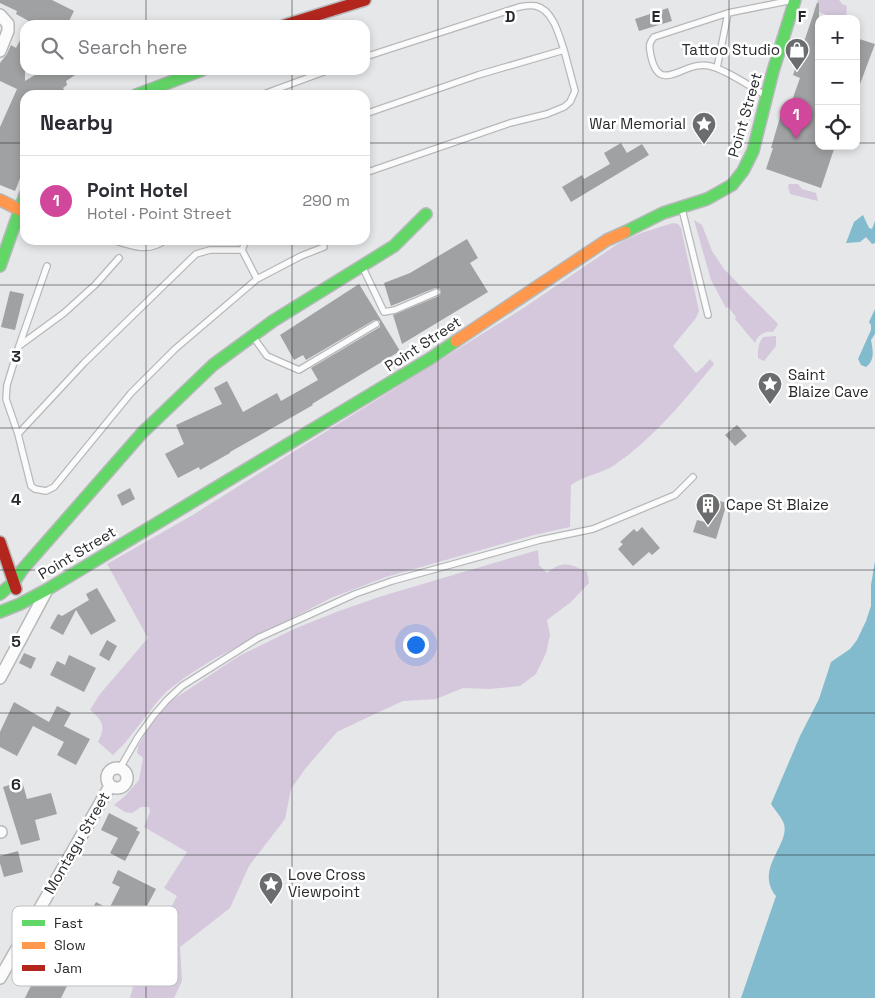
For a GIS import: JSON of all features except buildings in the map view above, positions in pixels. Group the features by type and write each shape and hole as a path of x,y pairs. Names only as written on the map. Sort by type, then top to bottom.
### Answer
{"street":[{"path":"301,20 365,0"},
{"name":"Point Street","path":"0,612 48,589 431,358 606,240 664,213 707,199 731,186 743,171 753,151 794,0"},
{"path":"0,15 8,24 8,31 0,51"},
{"path":"149,90 189,75"},
{"path":"0,200 20,210"},
{"path":"0,594 14,582 22,570 142,433 213,365 273,321 394,246 426,214"},
{"path":"0,266 20,216"},
{"path":"0,542 20,604"},
{"path":"0,579 6,563"},
{"path":"0,678 48,589"},
{"name":"Montagu Street","path":"120,768 126,774 126,783 118,788 110,786 106,777 108,771 120,768"},
{"name":"Montagu Street","path":"41,906 110,786"},
{"name":"Montagu Street","path":"0,978 12,957"}],"lane":[{"path":"767,96 717,68 708,65 698,66 667,76 660,75 651,57 650,45 654,37 728,13 794,0"},
{"path":"370,55 519,7 538,6 549,15 564,50 575,91 570,102 564,107 547,114 510,123 370,171"},
{"path":"717,68 728,13"},
{"path":"370,112 478,75 564,50"},
{"path":"274,90 315,75"},
{"path":"682,207 708,315"},
{"path":"130,245 144,249 158,245"},
{"path":"242,250 244,245"},
{"path":"47,266 19,346 7,385 6,399 18,434 31,486 35,489 46,491 54,487 131,393 176,350 258,279 279,267 324,247"},
{"path":"18,434 84,362 196,254 210,250 242,250"},
{"path":"242,250 258,279"},
{"path":"19,346 64,313 95,285 118,258"},
{"path":"362,266 384,312 395,310 437,292"},
{"path":"253,336 267,356 299,370 376,324"},
{"path":"120,768 143,729 167,700 182,686 258,638 355,594 392,581 540,540 593,529 675,494 693,477"}],"shaded area":[{"path":"818,0 839,0 847,6 846,15 827,15 814,10"},
{"path":"789,184 798,184 802,189 816,193 818,201 790,194"},
{"path":"694,220 702,225 712,251 724,269 778,324 773,332 762,334 755,343 735,319 736,317 728,307 726,308 711,280"},
{"path":"673,223 678,224 681,228 699,311 696,318 673,346 696,373 710,359 714,364 655,432 628,455 613,466 571,485 570,527 534,535 386,577 331,598 212,660 184,678 167,691 113,755 98,742 102,732 102,724 98,717 90,710 100,694 148,638 107,564 191,516 525,307 619,243 641,233"},
{"path":"776,336 776,346 764,361 758,358 760,342 763,337"},
{"path":"538,550 539,565 547,573 558,566 571,565 587,572 589,583 571,602 547,620 550,635 546,653 536,674 520,686 490,689 463,688 436,699 403,701 337,732 305,769 291,789 285,819 249,866 230,908 180,947 182,981 174,998 130,998 133,986 178,986 178,906 172,906 177,896 164,888 187,852 144,827 150,812 149,807 141,807 132,813 125,812 114,805 139,780 143,758 137,753 138,746 150,726 171,701 239,656 294,629 382,596"}],"water":[{"path":"863,215 869,228 872,229 875,221 875,243 872,244 866,237 860,242 846,243 854,222"},
{"path":"875,309 875,334 871,340 873,355 871,362 866,367 861,365 858,359 871,330 869,322"},
{"path":"875,561 875,998 741,998 776,896 770,886 770,867 782,840 784,824 771,804 800,736 819,699 831,662 850,649 857,640 866,621 871,606 871,585"}],"traffic: fast":[{"path":"625,232 663,213 707,199 732,185 743,171 753,151 773,71 795,0"},
{"path":"149,90 189,75"},
{"path":"0,266 20,209"},
{"path":"0,594 14,582 22,570 142,433 213,365 273,321 394,246 426,214"},
{"path":"0,612 48,589 431,358 456,341"}],"traffic: slow":[{"path":"0,200 20,210"},
{"path":"456,341 607,240 625,232"}],"traffic: jam":[{"path":"301,20 365,0"},
{"path":"0,542 16,589"}],"place":[{"name":"Tattoo Studio","path":"797,71"},
{"name":"Point Hotel","path":"796,139"},
{"name":"War Memorial","path":"704,145"},
{"name":"Saint Blaize Cave","path":"770,405"},
{"name":"Cape St Blaize","path":"708,526"},
{"name":"Love Cross Viewpoint","path":"271,905"}]}
